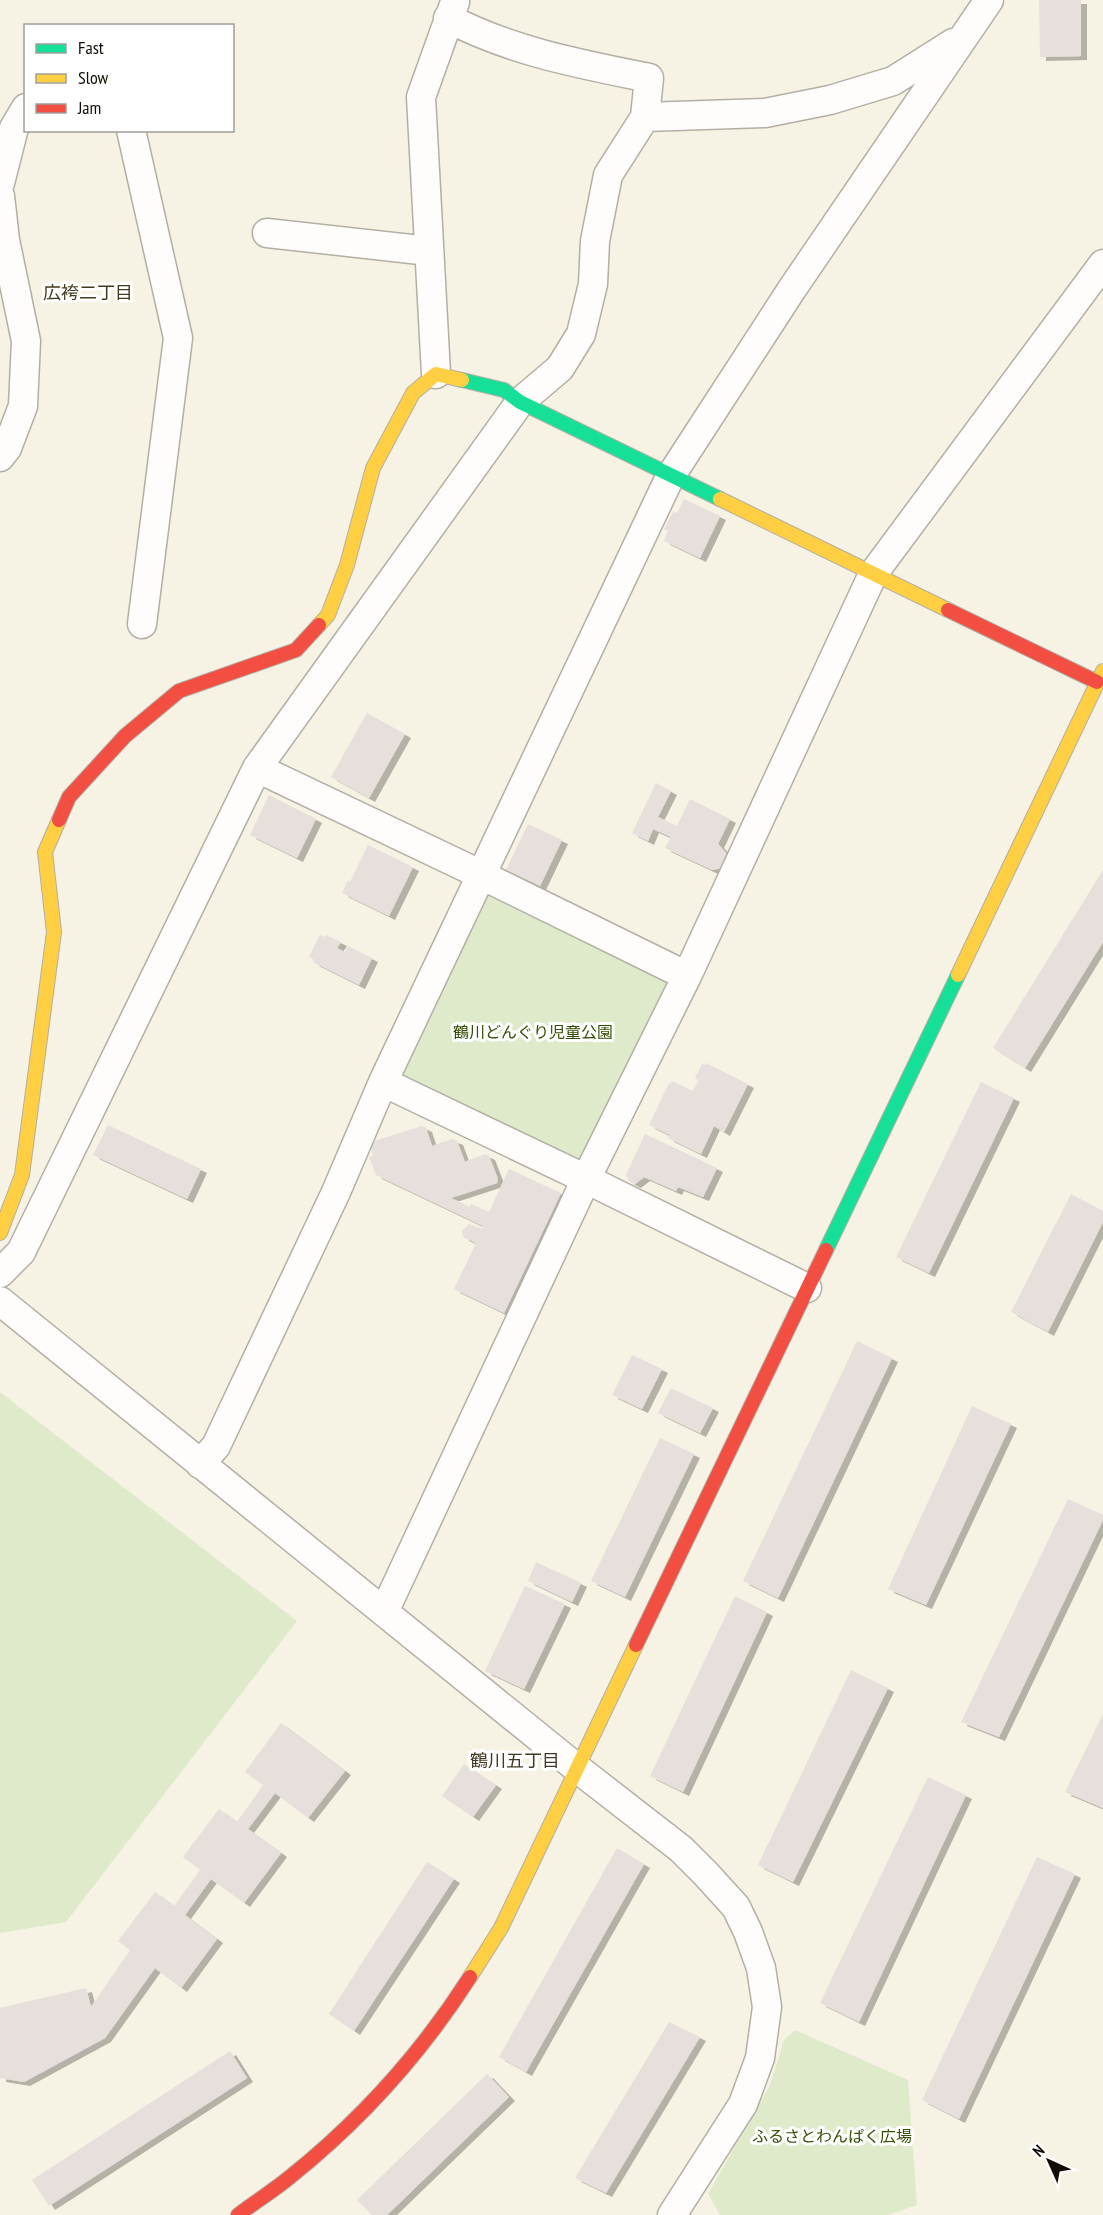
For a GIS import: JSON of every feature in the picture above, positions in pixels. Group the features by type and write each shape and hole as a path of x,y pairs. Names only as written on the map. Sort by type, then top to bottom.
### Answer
{"street":[{"path":"201,1464 216,1446 336,1192 382,1082 670,477 792,289 989,0"},
{"path":"0,1273 21,1252 258,768 520,402 560,368 581,334 593,284 595,241 608,175 645,117 649,78 564,61 478,34 452,9 421,97 436,374"},
{"path":"645,117 765,113 830,100 893,81 963,38"},
{"path":"0,183 14,128 24,111"},
{"path":"131,132 178,338 142,624"},
{"path":"0,196 5,240 26,340 23,406 7,448 0,458"},
{"path":"267,233 429,251"},
{"path":"384,1612 586,1179 687,976 873,574 1103,264"},
{"path":"238,2215 289,2178 356,2117 402,2068 444,2018 501,1928 1100,676 873,574 670,477 520,402 504,390 436,374"},
{"path":"0,1233 22,1175 54,932 45,852 69,797 125,736 179,691 296,650 328,615 347,565 373,468 413,393 436,374"},
{"path":"258,768 481,874 687,976"},
{"path":"382,1082 807,1288"},
{"path":"0,1301 578,1769 681,1849 735,1907 762,1968 767,2007 760,2058 744,2104 672,2215"}],"green space":[{"name":"鶴川どんぐり児童公園","path":"488,884 676,980 582,1171 390,1083"},
{"path":"0,1392 297,1621 66,1922 0,1933"},
{"name":"ふるさとわんぱく広場","path":"795,2030 908,2080 917,2205 887,2215 720,2215 708,2194 770,2085 784,2040"}],"building":[{"path":"1039,0 1081,0 1081,56 1040,57"},
{"path":"684,499 720,516 700,558 664,541 668,531 664,529 673,512 677,513"},
{"path":"367,713 405,734 369,798 331,777"},
{"path":"656,783 671,791 658,817 677,826 690,799 730,819 718,844 726,853 727,858 722,868 712,870 665,848 671,837 653,829 648,841 632,833"},
{"path":"269,795 316,819 297,858 250,835"},
{"path":"528,824 562,840 540,886 506,870"},
{"path":"368,845 413,867 389,916 342,893"},
{"path":"1103,870 1103,942 1025,1068 993,1048"},
{"path":"320,935 325,937 326,935 341,942 337,948 345,952 348,946 372,958 359,985 313,962 314,960 309,957"},
{"path":"706,1063 748,1084 724,1132 714,1126 701,1154 668,1138 670,1135 649,1125 669,1083 671,1084 672,1081 693,1091 699,1080 695,1078 702,1064"},
{"path":"981,1082 1014,1098 929,1273 896,1257"},
{"path":"108,1125 201,1169 187,1199 93,1155"},
{"path":"422,1126 426,1128 432,1146 452,1139 457,1141 465,1162 485,1154 489,1156 498,1179 497,1183 451,1198 470,1207 471,1204 489,1212 509,1169 561,1193 504,1313 454,1289 476,1243 463,1237 462,1231 469,1224 482,1229 483,1226 376,1175 369,1157 373,1156 371,1142"},
{"path":"645,1134 717,1168 703,1197 678,1187 676,1191 644,1177 635,1184 629,1181 626,1175"},
{"path":"1071,1194 1103,1211 1103,1222 1048,1332 1011,1312"},
{"path":"857,1341 892,1358 778,1598 743,1581"},
{"path":"632,1355 662,1369 642,1409 612,1395"},
{"path":"671,1388 713,1408 700,1433 658,1413"},
{"path":"972,1406 1011,1424 926,1605 888,1589"},
{"path":"660,1438 694,1454 625,1597 591,1581"},
{"path":"1068,1499 1103,1515 1103,1520 999,1737 961,1722"},
{"path":"536,1562 581,1583 572,1602 528,1581"},
{"path":"525,1586 565,1604 524,1689 485,1671"},
{"path":"735,1596 767,1612 683,1792 650,1776"},
{"path":"851,1670 888,1688 793,1882 758,1865"},
{"path":"1103,1714 1103,1808 1065,1792"},
{"path":"281,1723 345,1771 308,1818 275,1793 248,1829 281,1853 244,1903 211,1879 185,1915 217,1939 181,1988 155,1968 105,2038 24,2082 0,2078 0,2008 86,1988 91,2007 130,1950 118,1941 155,1892 174,1906 200,1870 183,1857 219,1809 237,1822 263,1785 245,1772"},
{"path":"464,1764 496,1785 473,1817 442,1796"},
{"path":"928,1777 966,1795 859,2022 820,2003"},
{"path":"617,1848 644,1864 526,2072 499,2057"},
{"path":"1037,1857 1075,1874 959,2119 922,2100"},
{"path":"427,1862 454,1879 354,2031 329,2014"},
{"path":"669,2022 700,2037 606,2193 575,2178"},
{"path":"230,2051 247,2078 49,2206 32,2180"},
{"path":"487,2074 509,2097 387,2215 372,2215 357,2200"}],"traffic: fast":[{"path":"462,380 504,390 520,402 720,499"},
{"path":"826,1250 958,975"}],"traffic: slow":[{"path":"319,625 328,615 347,565 373,468 413,393 436,374 462,380"},
{"path":"720,499 948,610"},
{"path":"958,975 1103,671"},
{"path":"0,1233 22,1175 54,932 45,852 59,820"},
{"path":"470,1977 501,1928 636,1645"}],"traffic: jam":[{"path":"948,610 1097,682"},
{"path":"59,820 69,797 125,736 179,691 296,650 319,625"},
{"path":"636,1645 826,1250"},
{"path":"238,2215 284,2182 365,2109 431,2032 470,1977"}],"district":[{"name":"広袴二丁目","path":"88,292"},
{"name":"鶴川五丁目","path":"515,1760"}]}
